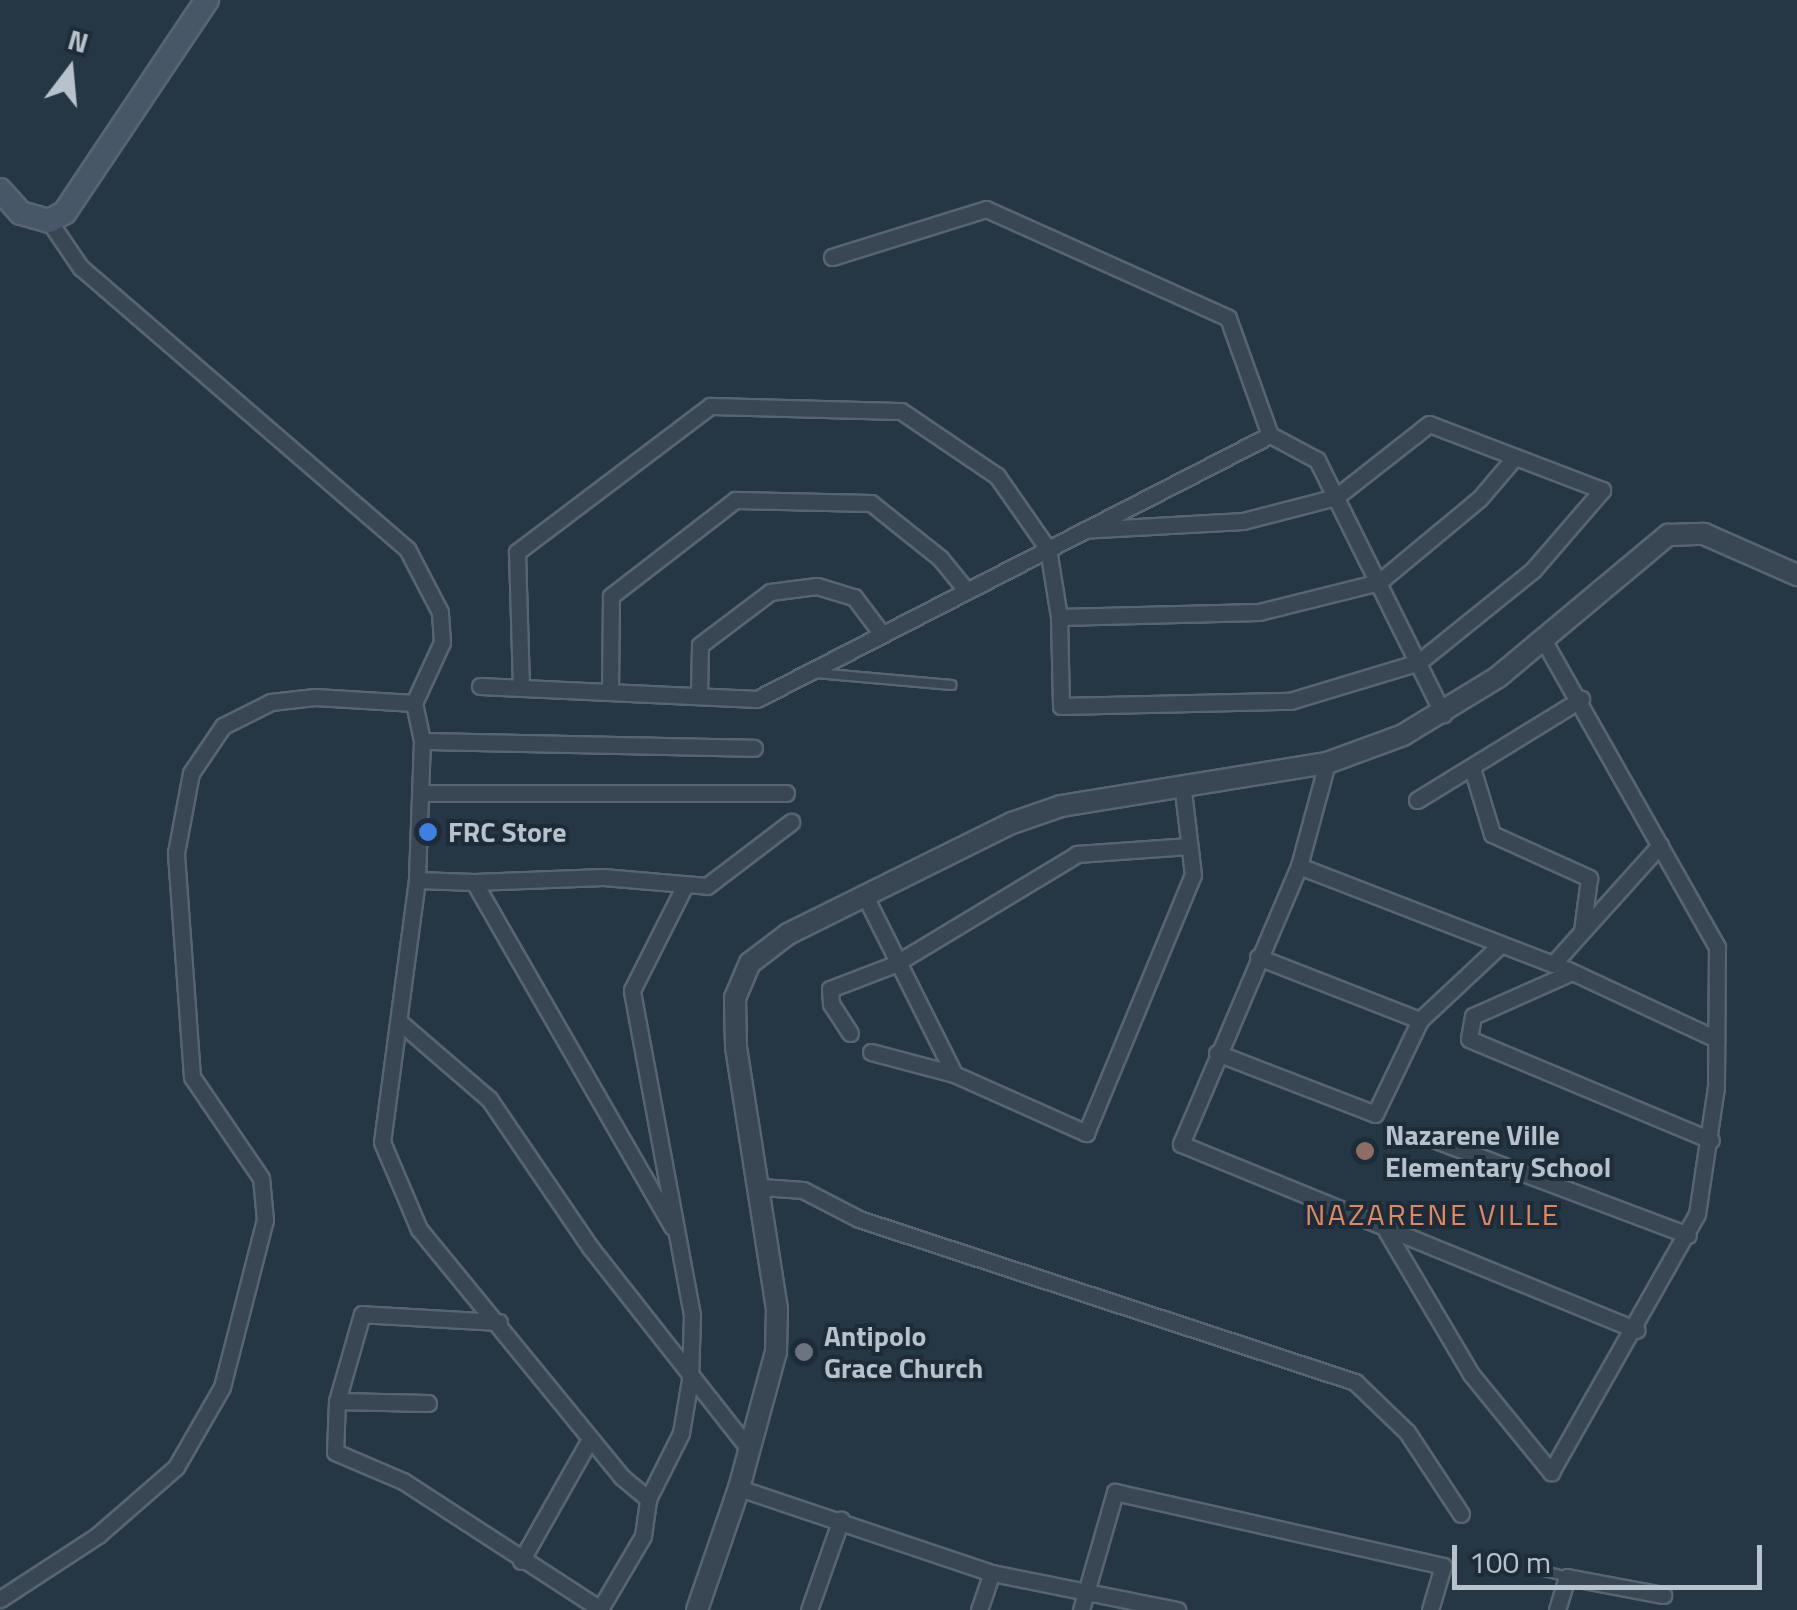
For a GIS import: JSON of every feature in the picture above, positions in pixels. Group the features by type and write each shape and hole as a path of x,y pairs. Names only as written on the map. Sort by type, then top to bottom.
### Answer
{"main road":[{"path":"0,190 21,213 50,221 76,201 207,0"}],"street":[{"path":"832,257 986,209 1228,318 1270,435 1318,460 1443,714"},
{"path":"50,221 81,268 107,292 408,549 440,612 442,642 414,703 422,741 417,880 402,1024 382,1142 418,1228 499,1322 590,1439 648,1499"},
{"path":"521,687 517,552 710,406 901,411 997,476 1048,550 1059,617 1061,706 1290,701 1419,662 1533,570 1602,490 1430,424 1336,497 1243,521 1084,530"},
{"path":"480,686 700,693 757,699 1270,435"},
{"path":"1059,617 1259,612 1378,582 1480,498 1515,457"},
{"path":"610,690 612,596 735,500 870,503 940,558 966,590"},
{"path":"697,1610 740,1488 776,1338 761,1187 736,1046 735,998 750,963 788,934 1061,806 1183,791 1326,763 1443,714 1544,641 1668,535 1683,530 1797,575"},
{"path":"700,693 700,646 770,592 817,586 854,596 882,634"},
{"path":"1387,1232 1471,1374 1551,1472 1688,1235 1710,1140 1717,948 1581,699 1544,641"},
{"path":"0,1599 98,1535 176,1467 222,1387 265,1220 261,1178 192,1077 176,852 191,773 223,726 271,702 315,697 414,703"},
{"path":"1416,800 1581,699"},
{"path":"422,741 754,748"},
{"path":"1326,763 1299,866 1181,1144 1387,1232 1636,1330"},
{"path":"1472,768 1492,834 1589,878 1582,933"},
{"path":"871,1052 954,1074 1086,1133 1193,874 1183,791"},
{"path":"422,793 786,793"},
{"path":"417,880 603,877 707,886 792,822"},
{"path":"1553,964 1660,845"},
{"path":"850,1033 831,1004 830,989 895,964 1077,854 1190,846"},
{"path":"1299,866 1553,964 1716,1039"},
{"path":"474,882 680,1242"},
{"path":"499,1322 362,1314 337,1401 335,1452 403,1481 521,1561 600,1608 643,1536 648,1499 681,1433 690,1380 692,1315 632,990 684,887"},
{"path":"865,896 895,964 954,1074"},
{"path":"1217,1053 1375,1114 1420,1020 1500,946"},
{"path":"1258,957 1420,1020"},
{"path":"1572,972 1473,1016 1469,1038 1710,1140"},
{"path":"402,1024 488,1099 690,1380 750,1450"},
{"path":"1438,1142 1688,1235"},
{"path":"761,1187 803,1190 859,1219 1342,1376 1407,1432 1462,1514"},
{"path":"337,1401 428,1403"},
{"path":"521,1561 590,1439"},
{"path":"740,1488 1084,1602 1176,1610"},
{"path":"1084,1602 1115,1492 1443,1566 1430,1610"},
{"path":"809,1610 842,1519"},
{"path":"980,1610 992,1574"},
{"path":"1561,1607 1567,1577 1663,1595"}],"lane":[{"path":"807,674 859,673 951,686"},
{"path":"1532,1568 1567,1577"}],"place":[{"name":"FRC Store","path":"428,832"},
{"name":"Nazarene Ville Elementary School","path":"1365,1151"},
{"name":"Antipolo Grace Church","path":"804,1352"}],"district":[{"name":"NAZARENE VILLE","path":"1433,1214"}]}
